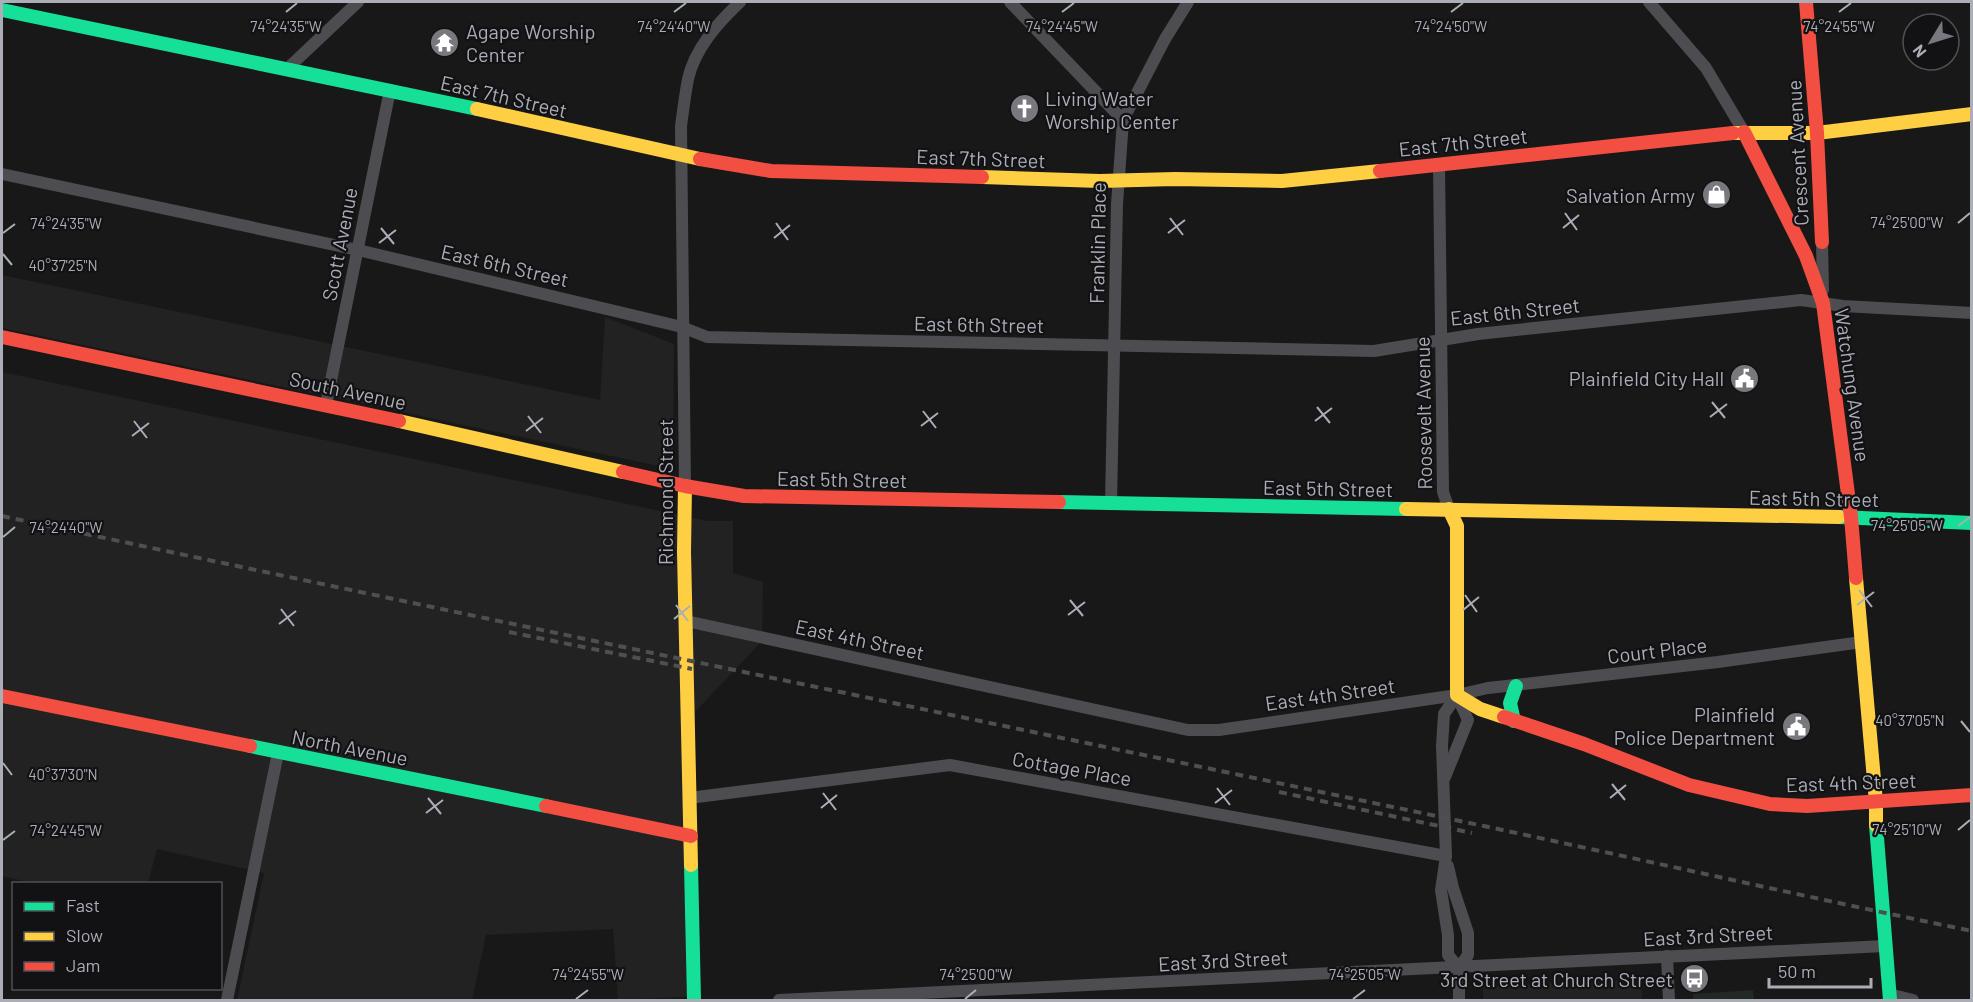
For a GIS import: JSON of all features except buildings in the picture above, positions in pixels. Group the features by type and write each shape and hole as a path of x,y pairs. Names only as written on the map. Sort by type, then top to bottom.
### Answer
{"street":[{"path":"287,69 358,2"},
{"name":"Richmond Street","path":"694,1000 684,552 681,126 688,77 701,45 722,18 740,2"},
{"path":"1011,2 1122,120"},
{"name":"Franklin Place","path":"1111,503 1118,180 1122,120 1165,39 1188,2"},
{"name":"Watchung Avenue","path":"1649,2 1706,68 1744,132 1806,256 1823,303 1851,517 1876,802 1876,838 1889,997"},
{"name":"Crescent Avenue","path":"1806,2 1817,133 1823,303"},
{"name":"East 7th Street","path":"2,10 390,90 682,156 771,171 1118,180 1282,181 1744,132 1817,133 1971,114"},
{"name":"Scott Avenue","path":"326,405 390,90"},
{"name":"Roosevelt Avenue","path":"1439,164 1443,492 1457,526 1457,695 1468,720 1443,782"},
{"name":"East 6th Street","path":"2,174 358,250 682,327 707,338 1374,351 1441,338 1801,300 1843,306 1971,313"},
{"name":"South Avenue","path":"2,337 326,405 685,486"},
{"name":"East 5th Street","path":"685,486 744,496 1851,517 1971,523"},
{"name":"East 4th Street","path":"686,621 1188,730 1219,730 1457,695 1480,709 1584,744 1689,785 1728,795 1779,804 1807,806 1971,795"},
{"name":"Court Place","path":"1457,695 1488,688 1718,662 1862,642"},
{"path":"1514,721 1510,695 1516,686"},
{"name":"Roosevelt Avenue","path":"1457,695 1444,714 1442,746 1446,856 1453,888 1468,933 1468,955 1459,968 1459,1000"},
{"name":"North Avenue","path":"2,696 691,836"},
{"path":"227,1000 278,753"},
{"name":"Cottage Place","path":"689,798 950,765 1446,856"},
{"name":"Roosevelt Avenue","path":"1446,856 1441,891 1448,935 1448,954 1459,968"},
{"name":"East 3rd Street","path":"779,1000 1885,946"},
{"path":"1667,956 1669,1000"},
{"path":"1889,997 1913,1000"}],"shaded area":[{"path":"2,275 600,400 605,317 674,344 673,469 2,328"},
{"path":"2,372 708,521 733,521 733,573 763,582 762,641 693,714 698,996 618,1000 613,929 486,935 472,1000 237,1000 264,873 157,849 148,882 28,882 2,876"},
{"path":"1641,980 1642,1000 1483,1000 1483,986"},
{"path":"1753,990 1754,1000 1693,1000 1693,994"}],"railway":[{"path":"2,516 1461,821 1972,931"},
{"path":"509,632 692,669"},
{"path":"1279,792 1472,833"}],"traffic: fast":[{"path":"2,10 477,109"},
{"path":"1059,502 1406,509"},
{"path":"1839,517 1972,523"},
{"path":"1514,721 1510,703 1516,686"},
{"path":"250,746 546,806"},
{"path":"1876,825 1890,1000"},
{"path":"691,865 694,1000"}],"traffic: slow":[{"path":"477,109 700,159"},
{"path":"1733,133 1817,133 1972,114"},
{"path":"982,177 1100,181 1175,179 1282,181 1380,171"},
{"path":"399,421 623,472"},
{"path":"685,486 684,552 691,865"},
{"path":"1406,509 1839,517"},
{"path":"1449,509 1457,526 1457,695 1480,709 1504,717"},
{"path":"1856,578 1876,802 1876,825"}],"traffic: jam":[{"path":"1806,2 1817,133 1822,242"},
{"path":"1744,132 1806,256 1823,303 1851,517 1856,578"},
{"path":"1380,171 1733,133"},
{"path":"700,159 771,171 982,177"},
{"path":"2,337 399,421"},
{"path":"623,472 744,496 1059,502"},
{"path":"2,696 250,746"},
{"path":"1504,717 1584,744 1689,785 1770,804 1807,806 1972,795"},
{"path":"546,806 691,836"}],"place":[{"name":"Agape Worship Center","path":"445,42"},
{"name":"Living Water Worship Center","path":"1024,109"},
{"name":"Salvation Army","path":"1716,195"},
{"name":"Plainfield City Hall","path":"1745,378"},
{"name":"Plainfield Police Department","path":"1796,726"},
{"name":"3rd Street at Church Street","path":"1694,979"}]}
